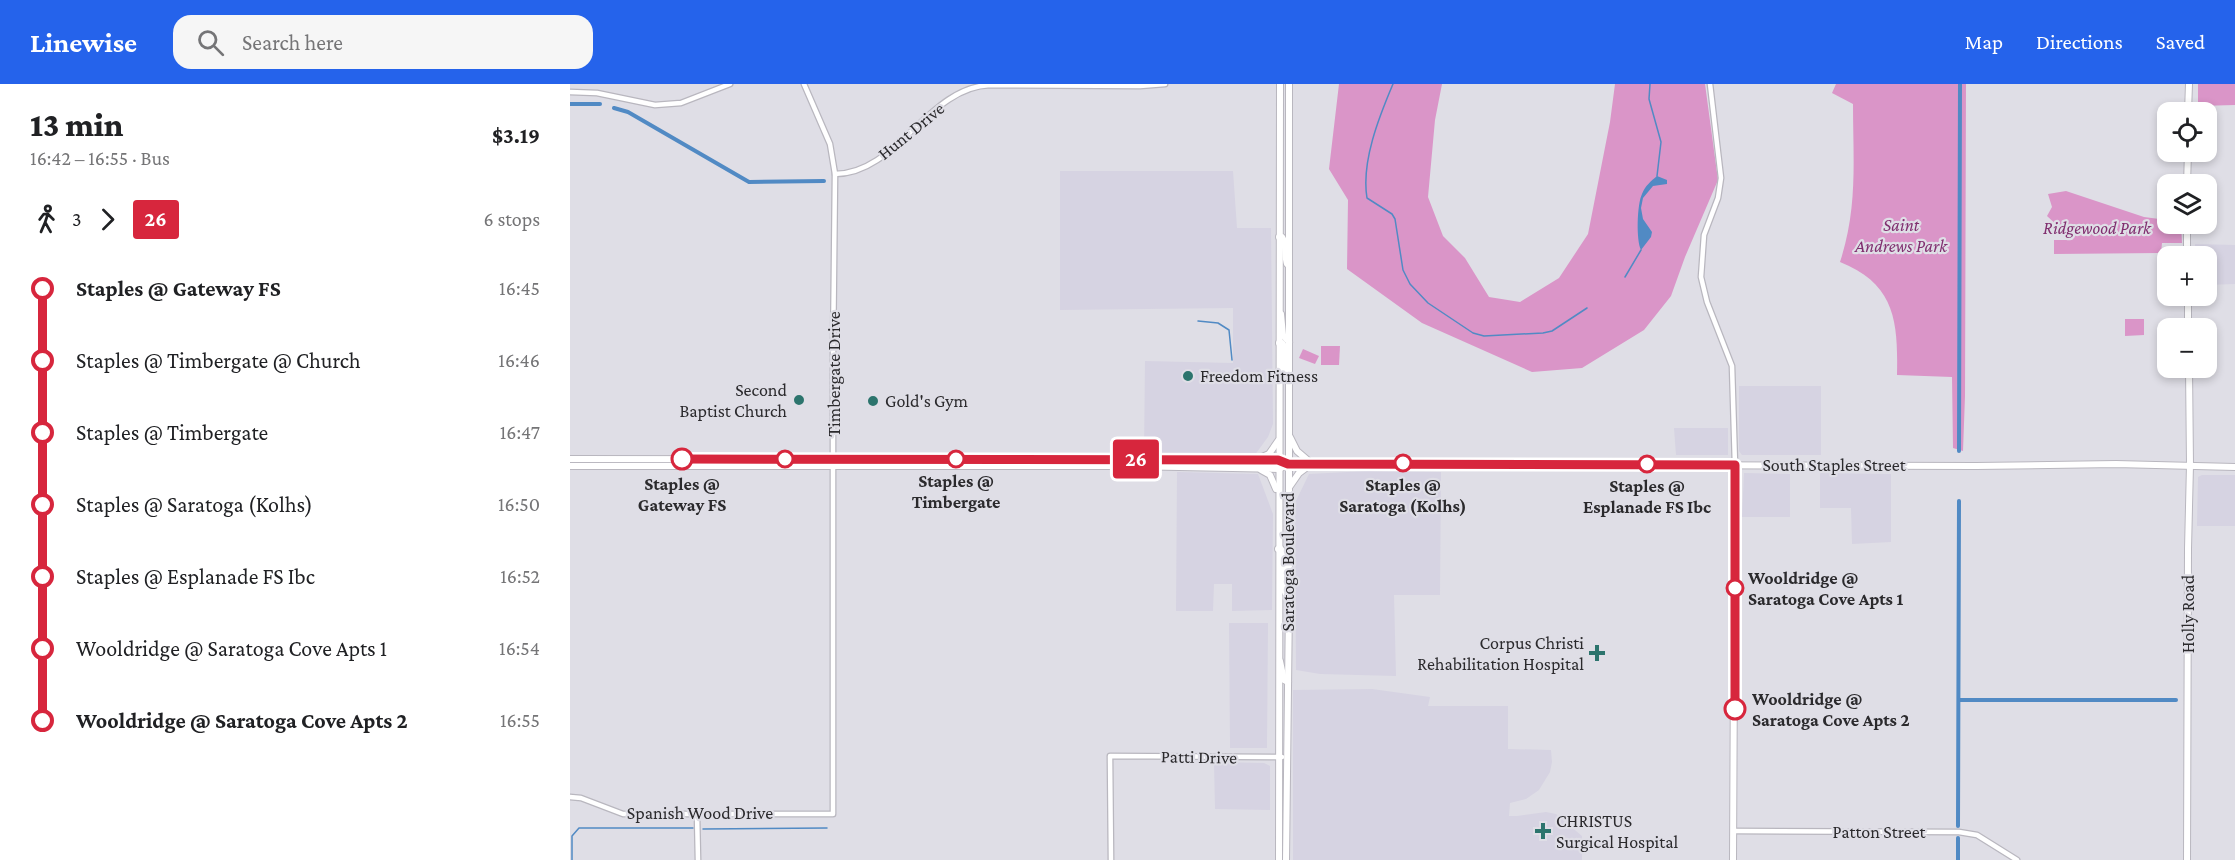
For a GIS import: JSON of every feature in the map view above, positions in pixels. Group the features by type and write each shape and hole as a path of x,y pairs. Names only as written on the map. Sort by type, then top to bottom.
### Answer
{"main road":[{"name":"Saratoga Boulevard","path":"1279,860 1280,84"},
{"name":"Saratoga Boulevard","path":"1286,860 1289,603 1289,84"},
{"path":"2188,102 2189,84"},
{"path":"1280,118 1283,151 1286,156 1289,156"},
{"path":"1280,198 1283,230 1289,234"},
{"path":"1279,237 1285,241 1284,257 1289,270"},
{"path":"1279,308 1283,319 1283,335 1289,342"},
{"path":"1279,343 1284,346 1284,370 1289,386"},
{"name":"Holly Road","path":"2187,860 2189,378"},
{"path":"1288,489 1296,476 1312,464 1297,451 1289,433"},
{"path":"1257,460 1269,454 1279,440"},
{"name":"South Staples Street","path":"570,459 739,459 1257,469 1279,469 1288,464"},
{"path":"703,466 718,462 720,459"},
{"path":"724,466 725,463 739,459"},
{"path":"1015,466 1028,462 1029,459"},
{"path":"1033,466 1046,459"},
{"path":"1126,466 1137,459"},
{"name":"South Staples Street","path":"570,466 724,466 834,462 1137,459 1278,460 1288,464 2190,465 2235,467"},
{"path":"1732,860 1735,465"},
{"path":"1257,469 1270,475 1278,497"},
{"path":"1278,549 1281,549 1283,554 1283,587 1289,603"},
{"path":"1278,654 1284,680 1288,682"}],"street":[{"path":"570,92 597,93 655,105 681,103 730,84"},
{"name":"Timbergate Drive","path":"804,84 830,144 835,174 833,814"},
{"name":"Hunt Drive","path":"835,174 848,174 868,167 953,97 971,87 1165,84"},
{"path":"1710,84 1721,178 1718,198 1704,235 1701,277 1707,302 1732,366 1735,465"},
{"name":"Patti Drive","path":"1111,860 1110,756 1288,757"},
{"name":"Spanish Wood Drive","path":"570,797 581,798 623,813 833,814"},
{"path":"697,814 698,860"},
{"name":"Patton Street","path":"1734,831 1959,832 1977,835 2017,860"}],"shaded area":[{"path":"1060,171 1233,171 1237,228 1271,228 1273,424 1268,437 1254,456 1144,453 1145,361 1233,363 1233,308 1060,310"},
{"path":"2195,244 2235,245 2235,284 2217,285 2217,246 2195,246"},
{"path":"1739,386 1821,386 1821,455 1742,455 1739,451"},
{"path":"1674,428 1728,428 1728,455 1676,455"},
{"path":"1367,471 1441,472 1440,595 1394,595 1396,676 1320,674 1296,670 1295,503 1309,474"},
{"path":"1177,472 1258,474 1273,514 1272,610 1232,611 1232,584 1214,584 1213,611 1176,611"},
{"path":"1744,473 1790,474 1790,517 1742,517"},
{"path":"1820,473 1891,474 1891,542 1852,544 1851,508 1820,508"},
{"path":"2235,475 2235,526 2197,526 2198,477"},
{"path":"1229,623 1268,623 1267,748 1230,748"},
{"path":"1372,689 1430,697 1428,706 1508,706 1508,749 1551,750 1552,762 1550,772 1539,790 1526,799 1510,803 1509,816 1546,812 1556,814 1582,836 1582,860 1293,860 1293,690"},
{"path":"1214,762 1264,763 1270,766 1270,810 1215,809"}],"green space":[{"path":"1339,84 1442,84 1435,120 1428,197 1443,236 1465,258 1489,297 1520,302 1559,278 1588,234 1610,122 1615,84 1705,84 1718,180 1671,296 1644,330 1582,368 1532,372 1422,323 1347,269 1348,200 1329,169"},
{"name":"Saint Andrews Park","path":"1836,84 1966,84 1963,451 1953,448 1952,377 1897,375 1896,338 1890,307 1873,282 1859,271 1840,262 1846,242 1852,203 1853,104 1832,93"},
{"path":"2198,84 2235,84 2235,105 2217,105 2217,102 2198,102"},
{"name":"Ridgewood Park","path":"2066,191 2144,217 2157,219 2157,234 2182,234 2182,243 2162,243 2162,246 2157,246 2157,253 2054,254 2054,240 2073,240 2047,216 2052,207 2048,194"},
{"path":"2125,319 2144,319 2144,335 2125,336"},
{"path":"1321,346 1340,346 1339,365 1321,365"},
{"path":"1303,349 1319,356 1315,364 1299,358"}],"water":[{"path":"1657,176 1667,180 1667,184 1653,186 1643,198 1641,208 1643,219 1652,232 1641,250 1638,231 1640,199 1646,186"}],"waterway":[{"path":"1393,84 1372,140 1367,170 1367,198 1392,214 1395,219 1403,270 1410,284 1428,303 1473,333 1484,336 1552,331 1587,308"},
{"path":"1650,84 1649,99 1661,142 1657,176"},
{"path":"1959,451 1960,84"},
{"path":"570,104 600,104"},
{"path":"614,108 628,112 749,182 824,181"},
{"path":"1625,277 1641,250"},
{"path":"1198,321 1218,323 1229,330 1232,360"},
{"path":"1958,826 1959,501"},
{"path":"1959,700 2176,700"},
{"path":"572,860 572,836 579,828 693,828"},
{"path":"703,829 827,828"},
{"path":"1958,838 1958,860"}],"bus line":[{"name":"26","path":"682,459 1278,460 1288,464 1735,465 1735,709"}],"place":[{"name":"Freedom Fitness","path":"1188,376"},
{"name":"Second Baptist Church","path":"799,400"},
{"name":"Gold's Gym","path":"873,401"},
{"name":"Staples @ Gateway FS","path":"682,459"},
{"name":"Staples @ Timbergate","path":"956,459"},
{"name":"Staples @ Saratoga (Kolhs)","path":"1403,463"},
{"name":"Staples @ Esplanade FS Ibc","path":"1647,464"},
{"name":"Wooldridge @ Saratoga Cove Apts 1","path":"1735,588"},
{"name":"Corpus Christi Rehabilitation Hospital","path":"1597,653"},
{"name":"Wooldridge @ Saratoga Cove Apts 2","path":"1735,709"},
{"name":"CHRISTUS Surgical Hospital","path":"1543,831"}]}
